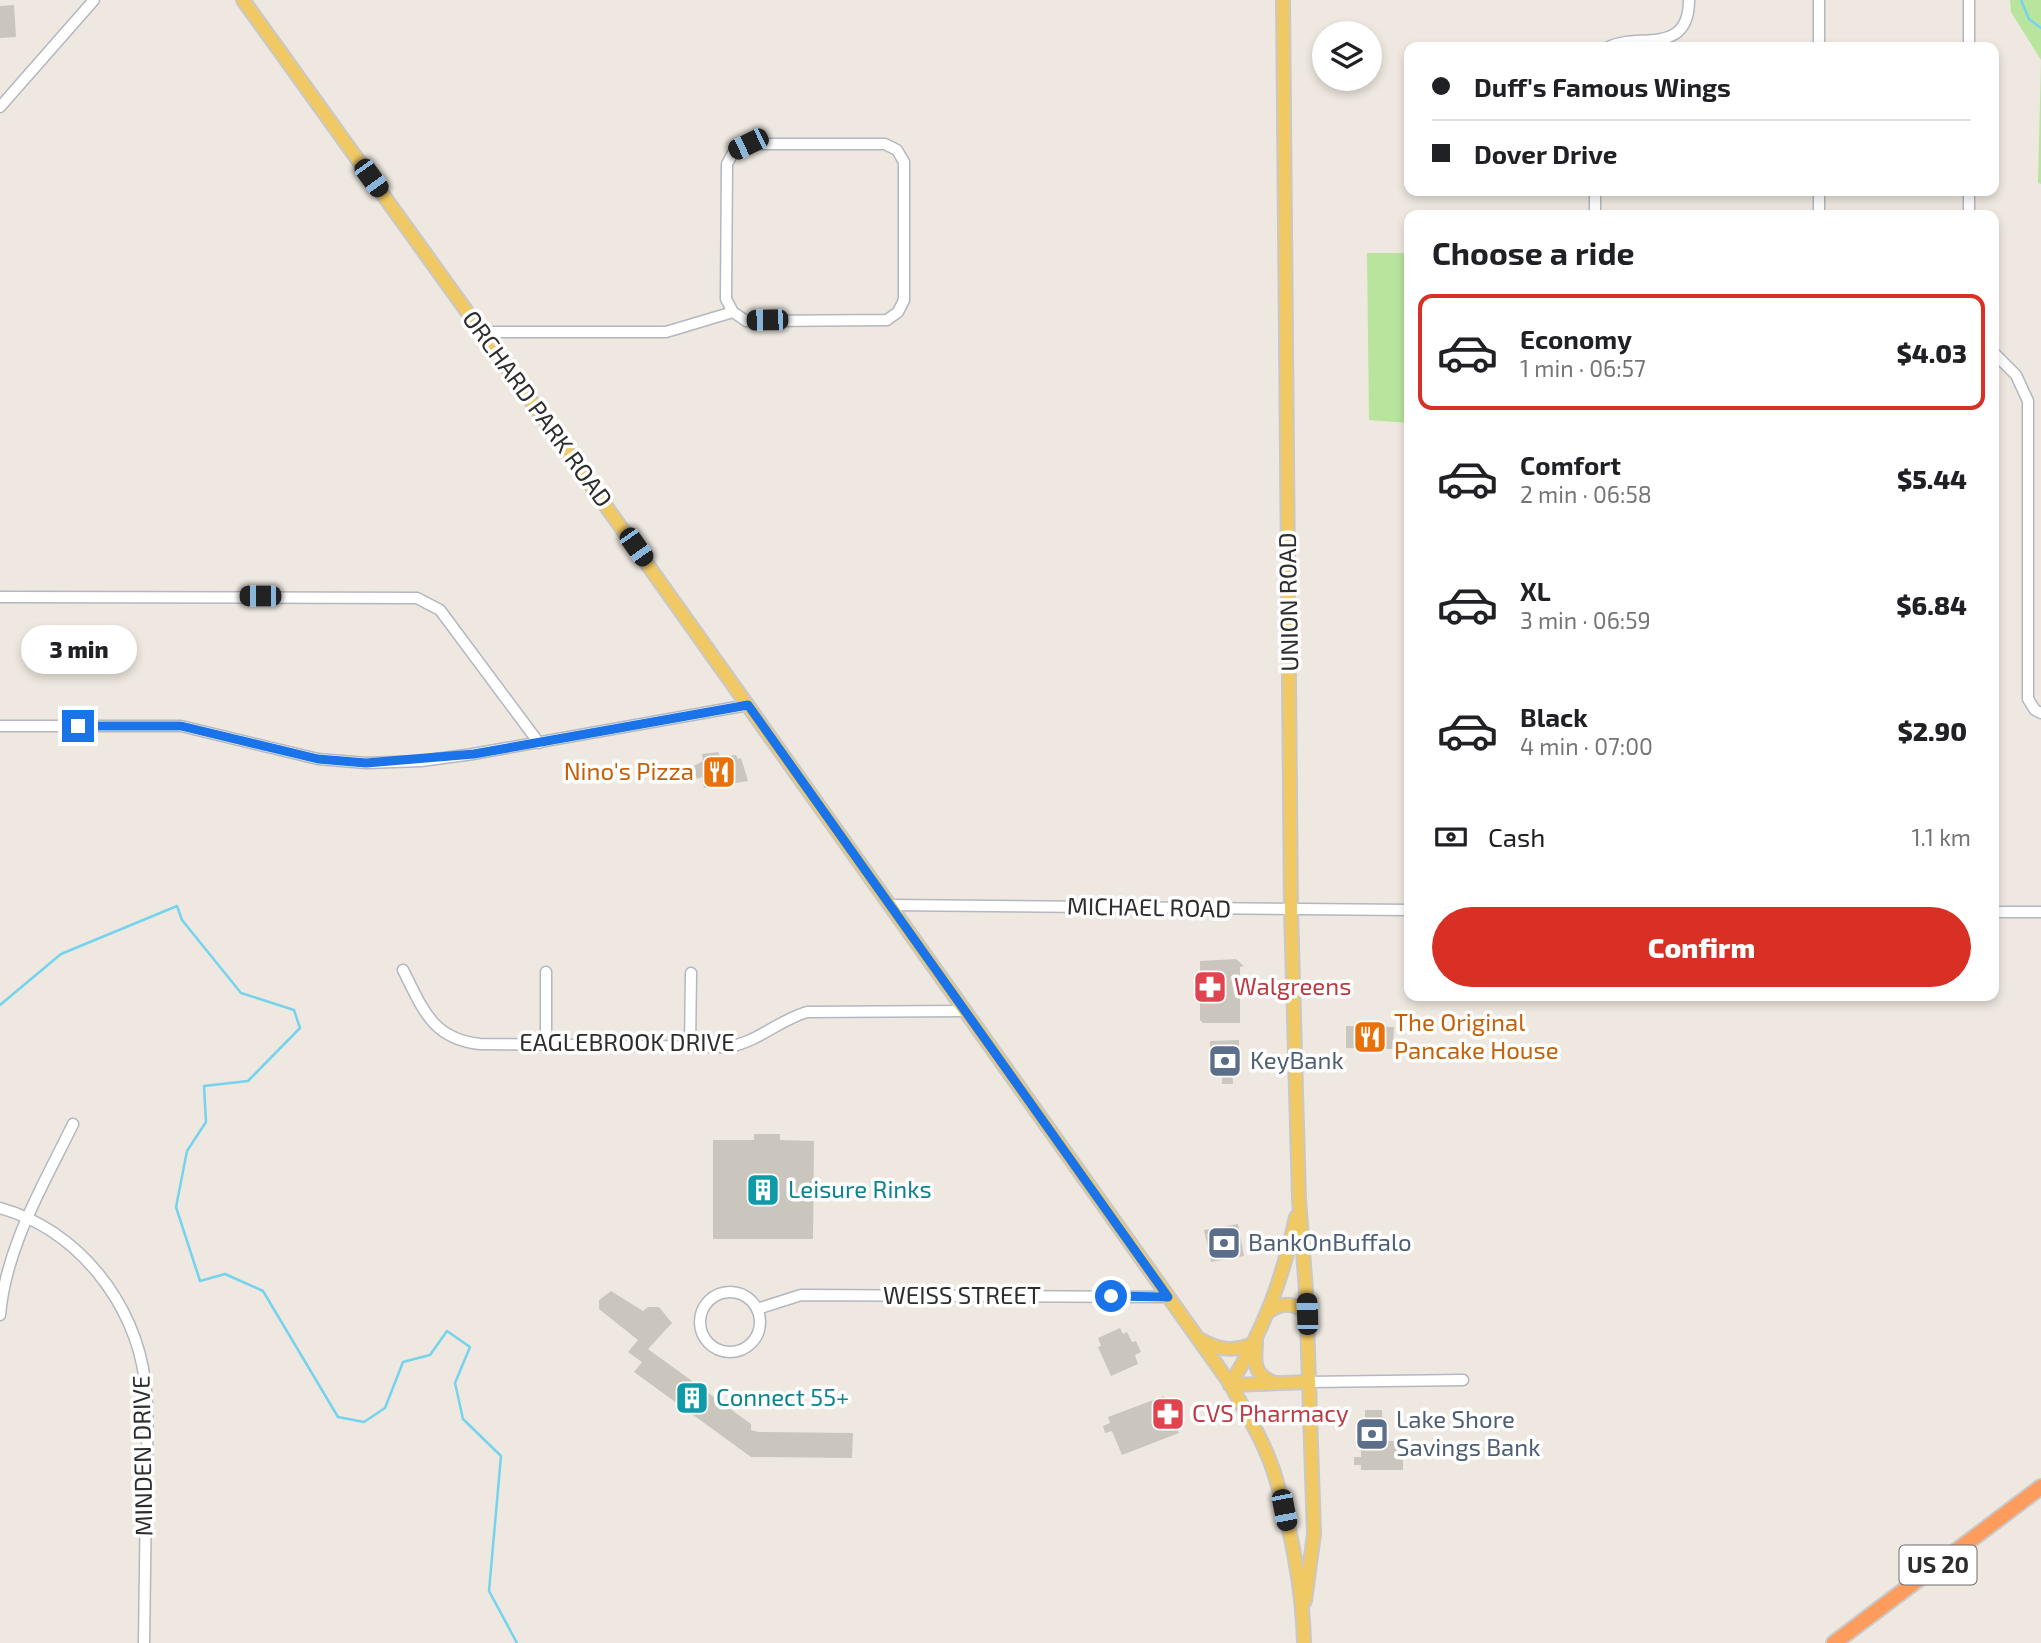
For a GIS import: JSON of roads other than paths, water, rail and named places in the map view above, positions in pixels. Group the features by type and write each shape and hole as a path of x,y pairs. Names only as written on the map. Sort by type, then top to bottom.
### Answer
{"highway":[{"name":"US 20","path":"1834,1643 2041,1487"}],"main road":[{"name":"ORCHARD PARK ROAD","path":"243,0 748,705 1230,1385 1258,1434 1276,1477 1303,1612 1304,1643"},
{"name":"UNION ROAD","path":"1283,0 1291,909 1299,1205 1307,1314 1314,1534 1303,1612"},
{"name":"UNION ROAD","path":"1230,1385 1256,1342 1268,1312 1290,1247 1299,1205"},
{"path":"1268,1312 1276,1306 1290,1304 1307,1314"},
{"path":"1197,1338 1212,1347 1227,1350 1243,1349 1256,1342"},
{"path":"1256,1342 1255,1367 1258,1374 1281,1385"},
{"path":"1230,1385 1308,1382"}],"street":[{"path":"0,107 94,0"},
{"path":"1652,42 1668,38 1682,25 1687,16 1689,0"},
{"path":"1819,0 1819,42"},
{"path":"1969,0 1969,42"},
{"path":"748,144 885,144 897,150 904,162 904,300 898,312 887,320 746,321 733,312 726,299 727,164 734,151 748,144"},
{"path":"482,332 666,332 733,312"},
{"path":"1999,358 2022,383 2028,401 2028,699 2035,710 2041,713"},
{"path":"0,597 417,598 440,610 538,743"},
{"path":"0,726 181,726 318,759 366,763 438,759 748,705"},
{"name":"MICHAEL ROAD","path":"890,905 1404,910"},
{"path":"1999,912 2041,912"},
{"name":"EAGLEBROOK DRIVE","path":"403,970 431,1021 447,1036 462,1042 480,1044 690,1047 739,1045 793,1016 819,1010 964,1011"},
{"path":"546,972 546,1045"},
{"path":"690,1047 691,973"},
{"path":"0,1315 8,1265 73,1124"},
{"name":"MINDEN DRIVE","path":"0,1208 28,1218 66,1243 104,1280 120,1304 141,1361 145,1381 146,1434 144,1643"},
{"path":"740,1293 757,1309 760,1320 758,1332 752,1342 743,1349 720,1350 703,1334 700,1323 702,1311 708,1301 717,1294 740,1293"},
{"name":"WEISS STREET","path":"757,1309 802,1295 1168,1297"},
{"path":"1308,1382 1463,1380"}],"waterway":[{"path":"2021,0 2029,19 2041,28"},
{"path":"0,1005 61,954 177,906 182,920 241,993 294,1010 300,1028 248,1081 204,1086 206,1122 187,1151 176,1207 200,1281 225,1274 263,1291 338,1417 364,1422 385,1408 403,1362 430,1355 447,1331 470,1347 455,1383 463,1419 501,1456 489,1591 517,1643"}],"place":[{"name":"Nino's Pizza","path":"719,772"},
{"name":"Walgreens","path":"1210,987"},
{"name":"The Original Pancake House","path":"1370,1037"},
{"name":"KeyBank","path":"1225,1061"},
{"name":"Leisure Rinks","path":"763,1190"},
{"name":"BankOnBuffalo","path":"1224,1243"},
{"name":"Connect 55+","path":"692,1398"},
{"name":"CVS Pharmacy","path":"1168,1414"},
{"name":"Lake Shore Savings Bank","path":"1372,1434"}]}
